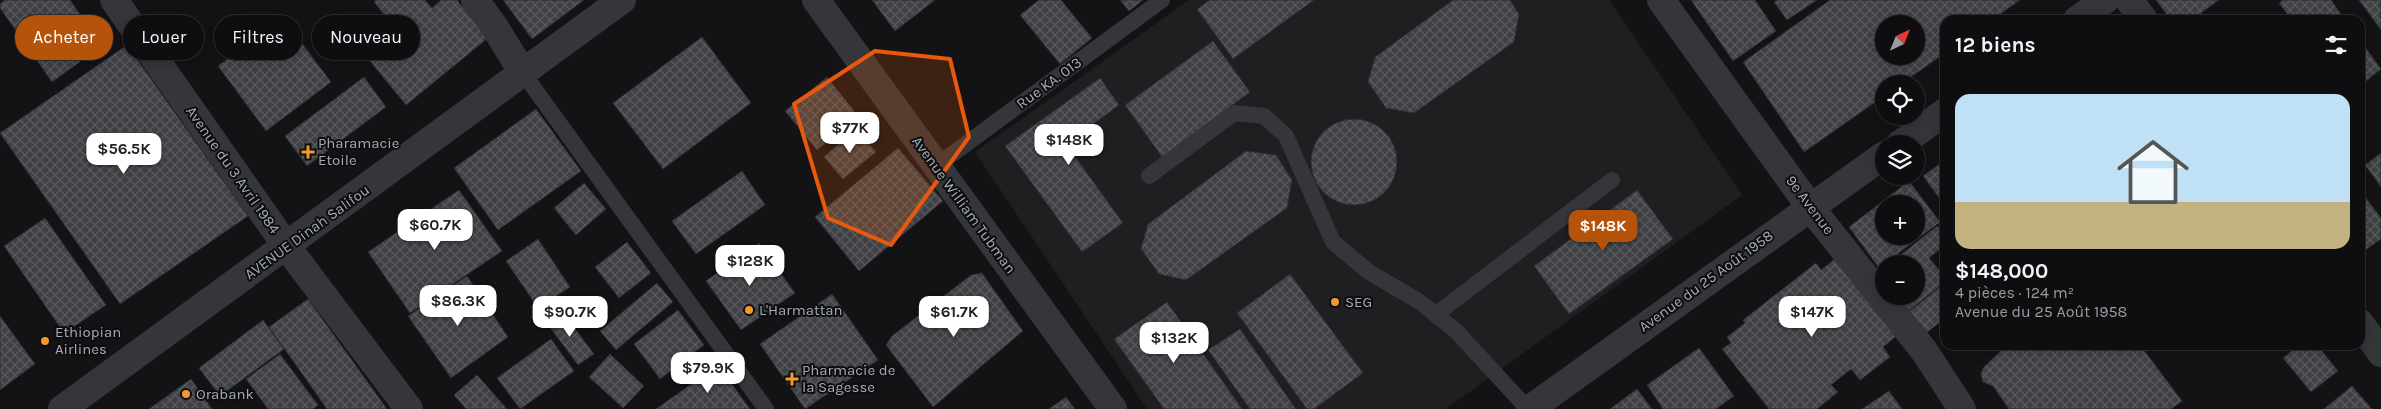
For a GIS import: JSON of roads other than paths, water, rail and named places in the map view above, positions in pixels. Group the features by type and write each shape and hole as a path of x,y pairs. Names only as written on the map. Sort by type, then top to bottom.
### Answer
{"street":[{"name":"Avenue du 3 Avril 1984","path":"114,0 287,247 409,409"},
{"path":"475,0 494,26 523,73"},
{"name":"AVENUE Dinah Salifou","path":"62,409 287,247 622,0"},
{"name":"Avenue William Tubman","path":"816,0 1113,409"},
{"name":"9e Avenue","path":"1661,0 1810,207 1925,352 1962,409"},
{"path":"2084,15 2105,0"},
{"path":"2129,0 2140,15"},
{"path":"1913,135 1940,116"},
{"name":"Avenue du 25 Août 1958","path":"1529,409 1875,161"},
{"path":"2365,330 2381,353"}],"lane":[{"name":"Rue KA. 013","path":"936,166 1162,0"},
{"path":"523,73 766,409"},
{"path":"1149,176 1234,113 1264,116 1286,136 1333,242 1369,272 1420,302 1456,331 1529,409"},
{"path":"1435,315 1612,180"}],"place":[{"name":"Pharamacie Etoile","path":"308,152"},
{"name":"SEG","path":"1335,302"},
{"name":"L'Harmattan","path":"749,310"},
{"name":"Ethiopian Airlines","path":"45,341"},
{"name":"Pharmacie de la Sagesse","path":"792,379"},
{"name":"Orabank","path":"186,394"}]}
